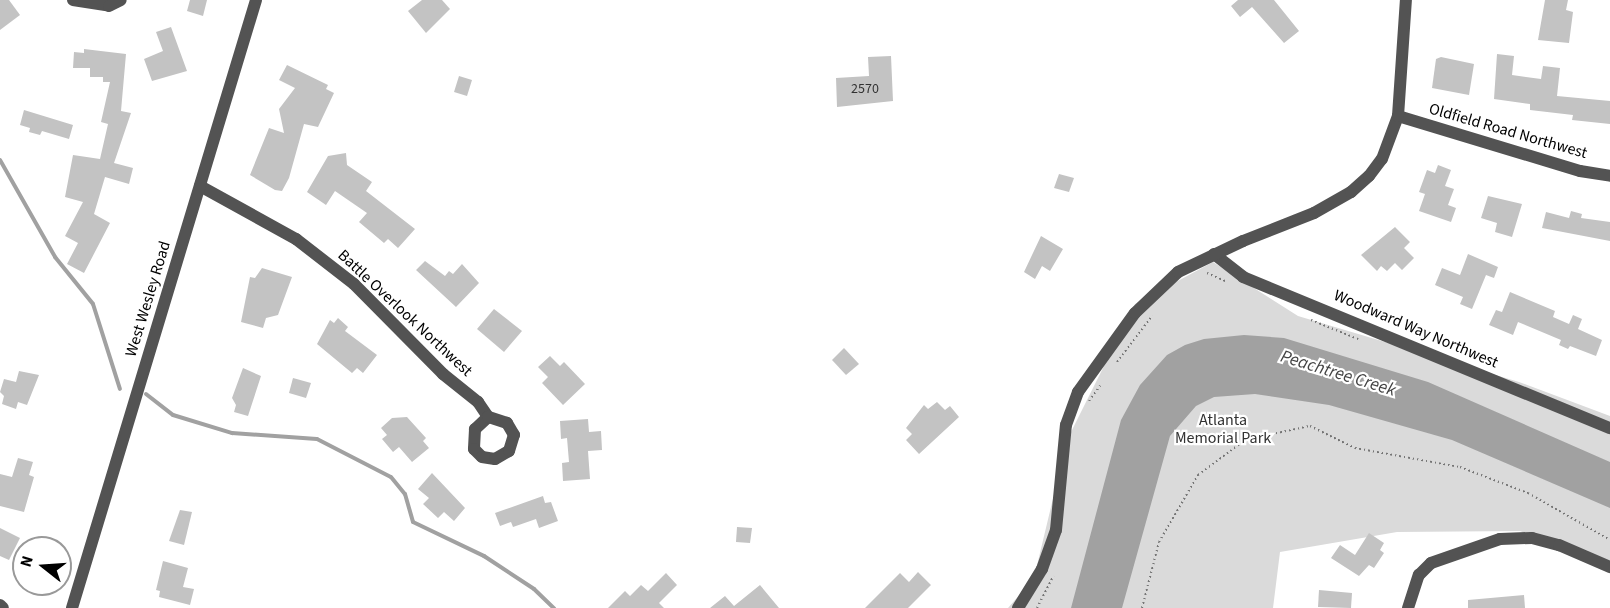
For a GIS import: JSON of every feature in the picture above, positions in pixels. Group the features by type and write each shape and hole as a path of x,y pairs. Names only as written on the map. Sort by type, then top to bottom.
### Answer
{"street":[{"path":"74,0 109,6 121,0"},
{"name":"West Wesley Road","path":"72,608 256,0"},
{"path":"1018,608 1042,569 1056,530 1066,425 1078,392 1150,295 1178,272 1214,254 1314,213 1351,192 1382,159 1398,116 1406,0"},
{"name":"Oldfield Road Northwest","path":"1398,116 1580,171 1610,176"},
{"name":"Battle Overlook Northwest","path":"200,186 330,263 443,374 478,402 488,417"},
{"name":"Woodward Way Northwest","path":"1214,254 1243,277 1610,428"},
{"path":"1408,608 1419,575 1431,563 1500,539 1532,538 1559,545 1610,567"}],"path":[{"path":"1200,277 1207,273 1229,282"},
{"path":"1115,365 1156,310"},
{"path":"1306,318 1347,337 1365,340"},
{"path":"1085,407 1102,382"},
{"path":"1142,608 1159,542 1198,475 1245,440 1310,426 1355,448 1460,467 1528,492 1610,540"},
{"path":"1037,608 1056,568"}],"green space":[{"name":"Atlanta Memorial Park","path":"1213,262 1298,316 1519,382 1610,416 1610,566 1520,531 1397,532 1280,552 1273,608 1008,608 1034,578 1067,440 1135,304"}],"water":[{"name":"Peachtree Creek","path":"1244,335 1284,338 1428,382 1610,462 1610,508 1452,440 1329,405 1255,394 1214,397 1196,406 1170,436 1122,608 1071,608 1121,420 1140,385 1167,355 1185,345 1204,339"}],"building":[{"path":"0,0 9,0 20,15 0,30"},
{"path":"190,0 207,0 203,16 187,11"},
{"path":"422,0 442,0 450,9 426,33 408,11"},
{"path":"1238,0 1274,0 1299,31 1284,43 1252,7 1240,17 1231,6"},
{"path":"1545,0 1568,0 1566,10 1573,12 1569,43 1538,40"},
{"path":"171,27 187,71 152,81 144,59 163,51 156,32"},
{"path":"84,49 126,54 121,111 131,113 114,163 133,168 129,184 105,177 94,214 110,223 84,273 67,264 78,243 65,236 83,202 65,197 73,155 100,159 108,124 101,122 110,82 103,82 103,77 90,77 90,68 73,68 74,52 84,53"},
{"path":"1497,54 1514,56 1512,75 1541,79 1543,66 1560,68 1557,96 1610,101 1610,124 1572,120 1573,115 1530,110 1530,104 1494,99"},
{"path":"891,56 893,101 837,107 836,78 869,76 868,57"},
{"path":"1441,57 1474,64 1469,95 1432,88 1436,59"},
{"path":"287,65 328,85 326,89 334,93 318,127 304,124 289,178 282,191 275,190 250,175 269,128 284,133 279,109 295,88 279,80"},
{"path":"459,76 472,80 467,96 454,92"},
{"path":"24,110 73,125 69,139 42,131 40,135 29,132 30,128 20,125"},
{"path":"346,153 347,165 372,182 366,191 415,229 398,248 388,239 384,243 359,222 367,213 335,191 326,205 307,192 328,156"},
{"path":"1438,165 1451,170 1445,186 1454,189 1448,205 1456,208 1451,222 1419,211 1425,194 1419,192 1427,170 1435,173"},
{"path":"1059,174 1074,178 1069,192 1054,188"},
{"path":"1488,196 1522,204 1512,237 1495,232 1497,223 1481,218"},
{"path":"1571,211 1582,214 1581,218 1610,222 1610,241 1542,228 1546,212 1569,218"},
{"path":"1395,227 1410,242 1404,248 1414,258 1402,270 1395,263 1387,271 1381,266 1377,271 1361,255"},
{"path":"1041,236 1063,249 1050,271 1042,266 1035,279 1024,272"},
{"path":"1468,254 1498,267 1494,278 1486,275 1472,309 1460,304 1463,297 1435,285 1442,268 1460,275"},
{"path":"425,261 445,276 449,271 453,274 462,264 479,283 456,307 416,270"},
{"path":"262,268 292,277 278,315 266,318 263,328 241,322 250,277 255,278"},
{"path":"1510,292 1555,311 1553,317 1569,324 1573,315 1582,319 1578,329 1602,340 1596,356 1570,346 1568,349 1559,345 1561,340 1518,322 1513,335 1489,325 1496,310 1502,312"},
{"path":"494,309 522,331 504,352 477,329"},
{"path":"338,318 348,327 345,331 377,355 363,373 357,368 352,373 317,344 330,320 334,323"},
{"path":"844,348 859,364 846,375 832,360"},
{"path":"550,356 560,366 564,362 585,384 563,405 542,383 548,377 538,367"},
{"path":"243,368 261,376 248,416 234,412 236,405 232,398"},
{"path":"19,371 39,375 27,405 18,402 16,409 2,404 4,396 0,392 4,379 16,382"},
{"path":"293,378 311,383 306,398 289,393"},
{"path":"937,402 945,410 950,406 959,417 919,454 906,440 912,434 906,428 924,405 928,409"},
{"path":"407,417 426,438 423,441 429,448 412,462 399,447 393,452 382,439 387,435 381,428 392,418"},
{"path":"588,419 589,432 601,431 602,450 588,451 590,479 563,481 562,463 569,462 567,438 561,439 560,421"},
{"path":"18,458 33,462 29,475 34,477 24,512 0,506 0,474 12,477"},
{"path":"432,473 465,508 454,521 444,512 438,518 423,504 429,498 418,489"},
{"path":"543,496 545,503 551,502 558,521 539,528 536,519 513,527 511,522 500,526 495,513"},
{"path":"180,510 192,512 184,545 169,541"},
{"path":"737,527 752,528 750,543 736,542"},
{"path":"0,528 16,536 12,536 12,554 9,560 0,556"},
{"path":"1369,533 1384,543 1380,550 1384,553 1374,568 1369,565 1359,576 1331,558 1340,545 1355,555"},
{"path":"163,561 188,568 183,587 194,589 190,605 159,597 160,591 156,590"},
{"path":"918,572 931,585 908,608 865,608 900,573 909,582"},
{"path":"666,573 677,585 659,603 664,608 608,608 625,591 630,596 641,585 648,591"},
{"path":"760,585 779,608 710,608 725,596 734,606"},
{"path":"1319,590 1352,593 1351,608 1318,607"},
{"path":"1524,595 1525,608 1468,608 1468,600"}],"waterway":[{"path":"0,160 55,257 93,304 120,389"},
{"path":"146,394 173,415 232,433 317,439 391,477 405,494 413,522 484,556 534,589 554,608"}]}
